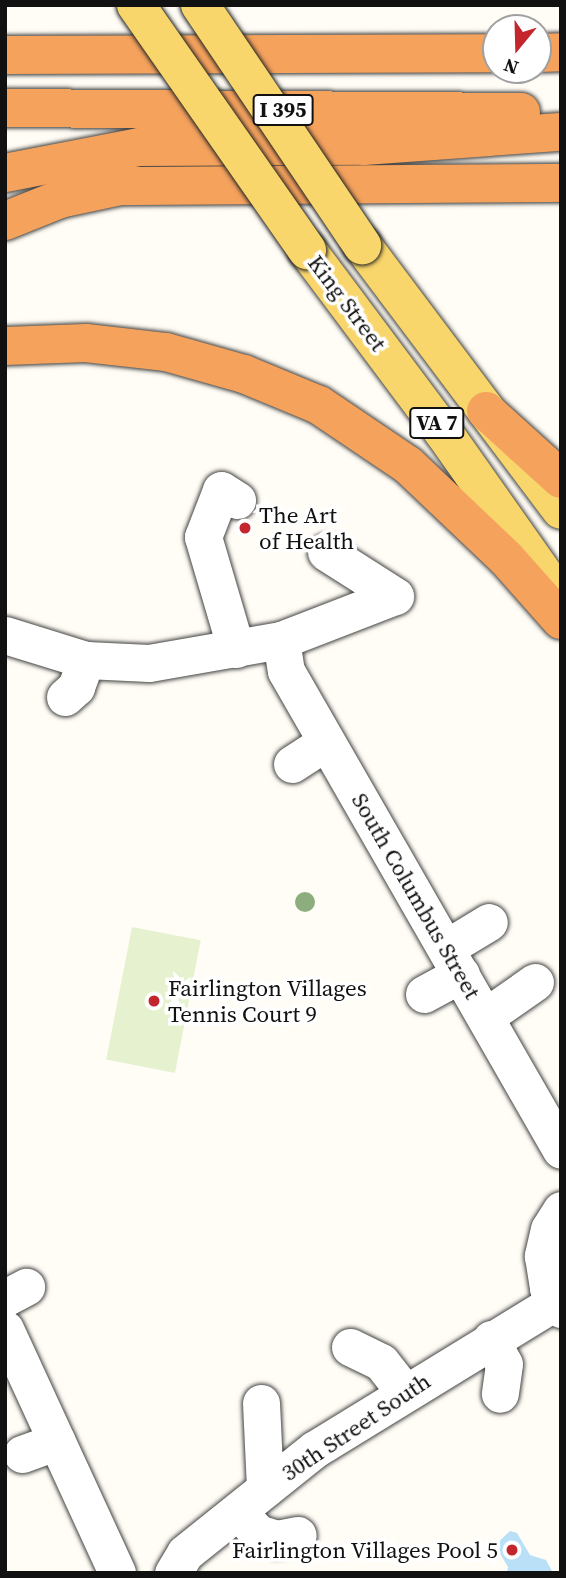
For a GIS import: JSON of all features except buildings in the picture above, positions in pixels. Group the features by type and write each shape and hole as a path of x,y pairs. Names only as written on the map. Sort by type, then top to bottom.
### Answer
{"highway":[{"path":"5,55 482,53"},
{"name":"I 395","path":"5,108 561,112"},
{"path":"5,173 139,147 364,146 561,132"},
{"path":"5,221 60,199 120,186 561,183"},
{"path":"5,346 86,343 166,352 244,374 319,405 408,465 506,558 561,620"},
{"path":"486,411 561,479"}],"main road":[{"name":"King Street","path":"136,5 307,250 444,433 561,599"},
{"name":"King Street","path":"200,5 362,244 561,510"}],"street":[{"path":"236,649 196,533 221,490 237,500"},
{"path":"5,635 86,660 149,663 281,640 396,597 326,552"},
{"name":"South Columbus Street","path":"281,640 286,671 561,1150"},
{"path":"65,696 76,687 86,660"},
{"path":"292,764 326,742"},
{"path":"424,994 489,922"},
{"path":"485,1017 535,982"},
{"path":"558,1305 543,1256 549,1229 561,1210"},
{"name":"30th Street South","path":"173,1573 185,1553 315,1449 491,1339 558,1305"},
{"path":"5,1330 117,1573"},
{"path":"491,1339 504,1364 500,1394"},
{"path":"350,1347 381,1362 405,1393"},
{"path":"261,1403 251,1500 258,1533 277,1539 298,1535"},
{"path":"22,1454 57,1441"}],"green space":[{"name":"Fairlington Villages Tennis Court 9","path":"132,927 201,940 175,1073 106,1060"}],"water":[{"name":"Fairlington Villages Pool 5","path":"510,1531 517,1533 530,1555 546,1560 553,1573 507,1573 508,1567 495,1545"}],"place":[{"name":"The Art of Health","path":"245,528"},
{"name":"Fairlington Villages Tennis Court 9","path":"154,1001"},
{"name":"Fairlington Villages Pool 5","path":"512,1550"}]}
